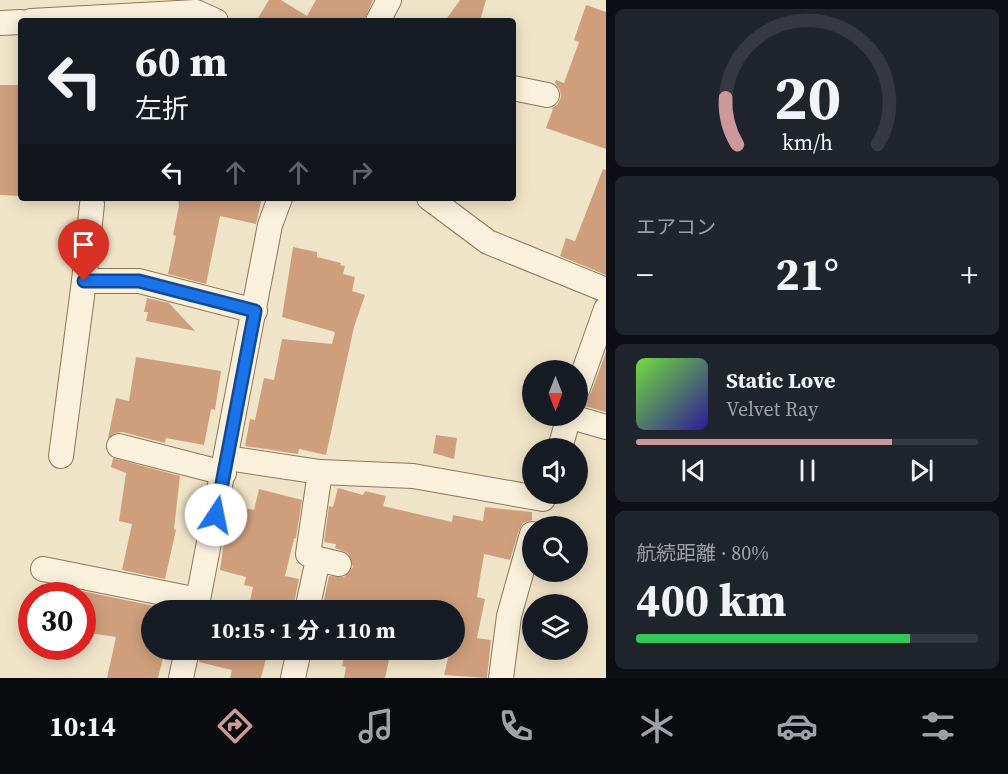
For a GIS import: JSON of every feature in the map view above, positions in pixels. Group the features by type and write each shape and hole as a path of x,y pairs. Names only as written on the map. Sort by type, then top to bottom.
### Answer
{"street":[{"path":"38,0 38,18"},
{"path":"380,18 389,0"},
{"path":"91,18 196,12 209,18"},
{"path":"0,23 18,22"},
{"path":"516,90 547,95"},
{"path":"198,600 270,225 279,201"},
{"path":"433,201 488,242 606,290"},
{"path":"61,456 92,204"},
{"path":"84,281 139,281 255,311"},
{"path":"588,360 606,309"},
{"path":"588,422 606,427"},
{"path":"119,446 225,466 413,476 522,493"},
{"path":"311,600 329,561 308,554 320,472"},
{"path":"44,569 176,600"},
{"path":"501,678 509,616 522,570"},
{"path":"182,678 186,660"},
{"path":"293,678 297,660"}],"building":[{"path":"269,0 281,0 307,16 316,0 373,0 365,18 258,18"},
{"path":"460,0 486,0 481,18 447,18"},
{"path":"586,5 606,12 606,149 546,128 553,109 551,109 558,104 561,97 560,90 555,83 556,80 564,83 579,42 574,40"},
{"path":"0,85 18,85 18,196 0,195"},
{"path":"603,169 606,170 606,275 560,256 566,238 575,241"},
{"path":"178,201 261,201 256,224 220,216 206,284 168,274 176,236 173,235"},
{"path":"293,247 317,252 317,257 341,263 340,265 345,266 343,274 355,277 352,291 365,295 354,327 326,455 299,449 298,454 245,446 250,419 255,420 264,378 274,380 282,339 332,344 335,332 282,317"},
{"path":"147,298 169,303 195,331 146,321 148,312 144,312"},
{"path":"606,352 606,412 588,407 588,397"},
{"path":"136,357 221,371 215,410 211,409 204,445 166,438 165,443 122,432 115,433 108,438 116,398 129,401"},
{"path":"436,435 457,438 454,459 433,453"},
{"path":"113,458 180,476 174,529 176,530 165,579 122,570 132,524 119,521 126,473 111,467"},
{"path":"338,488 363,495 365,491 386,496 383,506 452,522 453,515 483,521 485,507 532,512 532,516 522,516 522,525 510,560 484,554 477,597 485,599 477,638 491,640 487,678 444,675 448,660 465,660 465,600 324,600 329,576 344,577 353,567 348,553 335,548 336,544 324,542 329,506 333,507"},
{"path":"259,489 302,500 296,538 285,576 299,579 295,600 250,600 253,587 244,585 246,577 220,570 226,527 230,528 235,506 254,510"},
{"path":"96,594 141,603 141,660 162,660 158,678 107,678 116,637 96,634"},
{"path":"199,660 266,660 261,678 230,678 232,670 199,662"},
{"path":"344,660 389,660 385,678 344,678 346,667 342,666"}],"route":[{"path":"84,281 139,281 255,311 216,515"}]}
